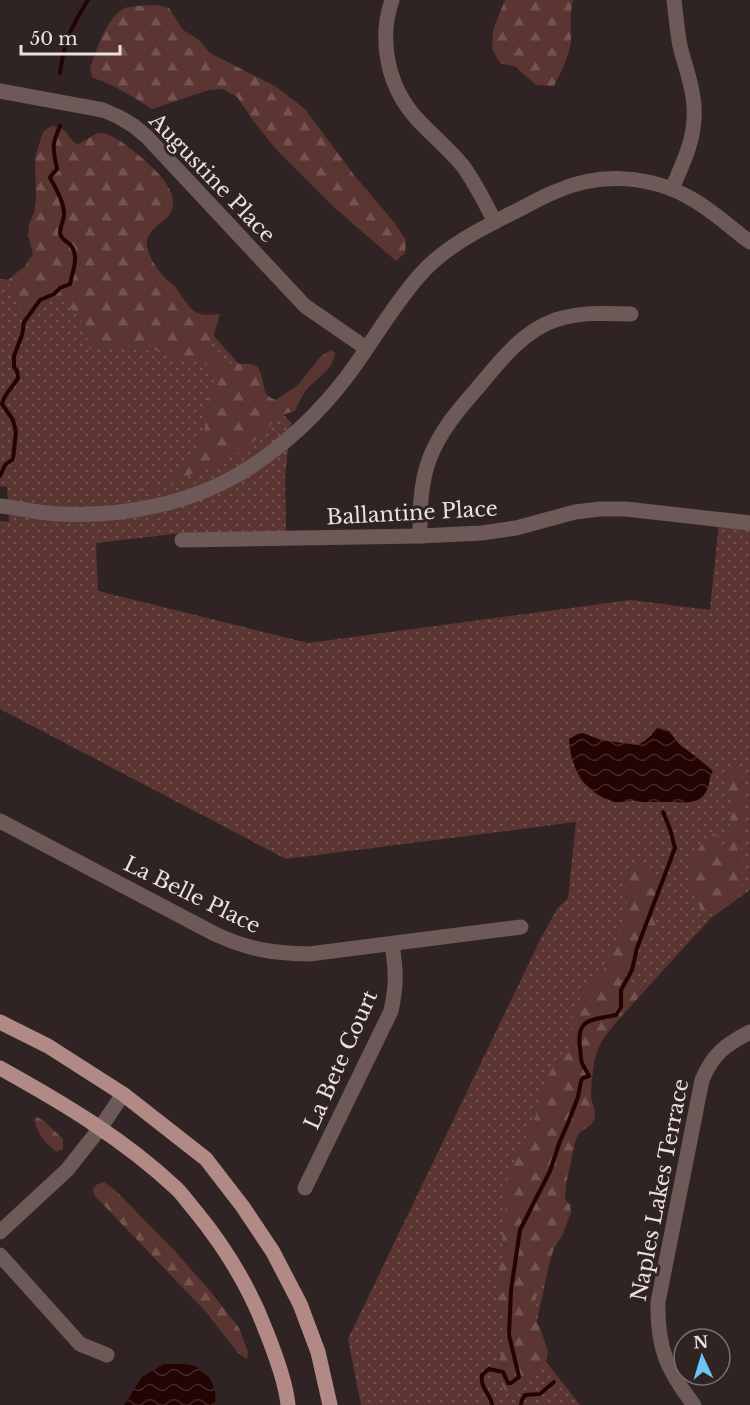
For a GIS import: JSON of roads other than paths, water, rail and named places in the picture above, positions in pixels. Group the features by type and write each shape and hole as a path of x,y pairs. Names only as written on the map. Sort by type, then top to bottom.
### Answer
{"main road":[{"path":"0,1022 48,1046 123,1094 206,1159 267,1243 300,1304 318,1352 330,1405"},
{"path":"0,1068 101,1127 178,1190 217,1238 238,1269 256,1305 273,1348 288,1405"}],"street":[{"path":"672,189 690,144 694,118 693,99 676,26 674,0"},
{"path":"388,1 386,45 395,85 417,119 447,147 463,167 495,222"},
{"name":"Augustine Place","path":"0,91 103,110 134,126 305,306 366,348"},
{"path":"0,506 55,514 90,515 125,512 178,500 220,484 248,469 301,429 325,404 346,378 399,300 442,254 495,222 557,191 595,180 618,178 672,189 691,198 750,242"},
{"path":"420,536 423,481 438,439 451,418 506,354 519,341 552,321 589,313 631,314"},
{"name":"Ballantine Place","path":"182,540 482,533 516,528 575,512 600,509 626,509 750,523"},
{"name":"La Belle Place","path":"0,821 215,934 257,950 300,954 521,927"},
{"name":"La Bete Court","path":"305,1188 391,1011 397,973 392,944"},
{"name":"Naples Lakes Terrace","path":"694,1405 673,1376 666,1360 657,1324 657,1302 702,1080 708,1065 718,1052 750,1032"},
{"path":"0,1232 67,1170 101,1127 123,1094"},
{"path":"0,1256 80,1344 106,1355"}],"water":[{"path":"657,728 668,730 679,744 713,771 707,790 700,799 685,802 615,802 594,792 579,775 571,754 569,739 583,733 601,740 637,745"},
{"path":"164,1364 190,1365 204,1372 214,1387 215,1405 124,1405 142,1377"}],"waterway":[{"path":"60,73 69,35 88,0"},
{"path":"0,476 5,465 13,459 16,432 13,420 2,404 18,378 14,367 14,356 24,322 40,300 70,284 74,266 74,251 63,239 60,231 64,209 50,178 57,169 54,147 60,126"},
{"path":"492,1405 484,1388 482,1375 489,1369 503,1372 508,1383 519,1377 509,1335 511,1290 520,1230 550,1171 578,1097 581,1081 589,1076 581,1059 580,1031 587,1022 616,1015 621,1007 621,990 632,970 637,948 675,848 663,812"},
{"path":"521,1405 525,1395 540,1394 554,1382"}]}
